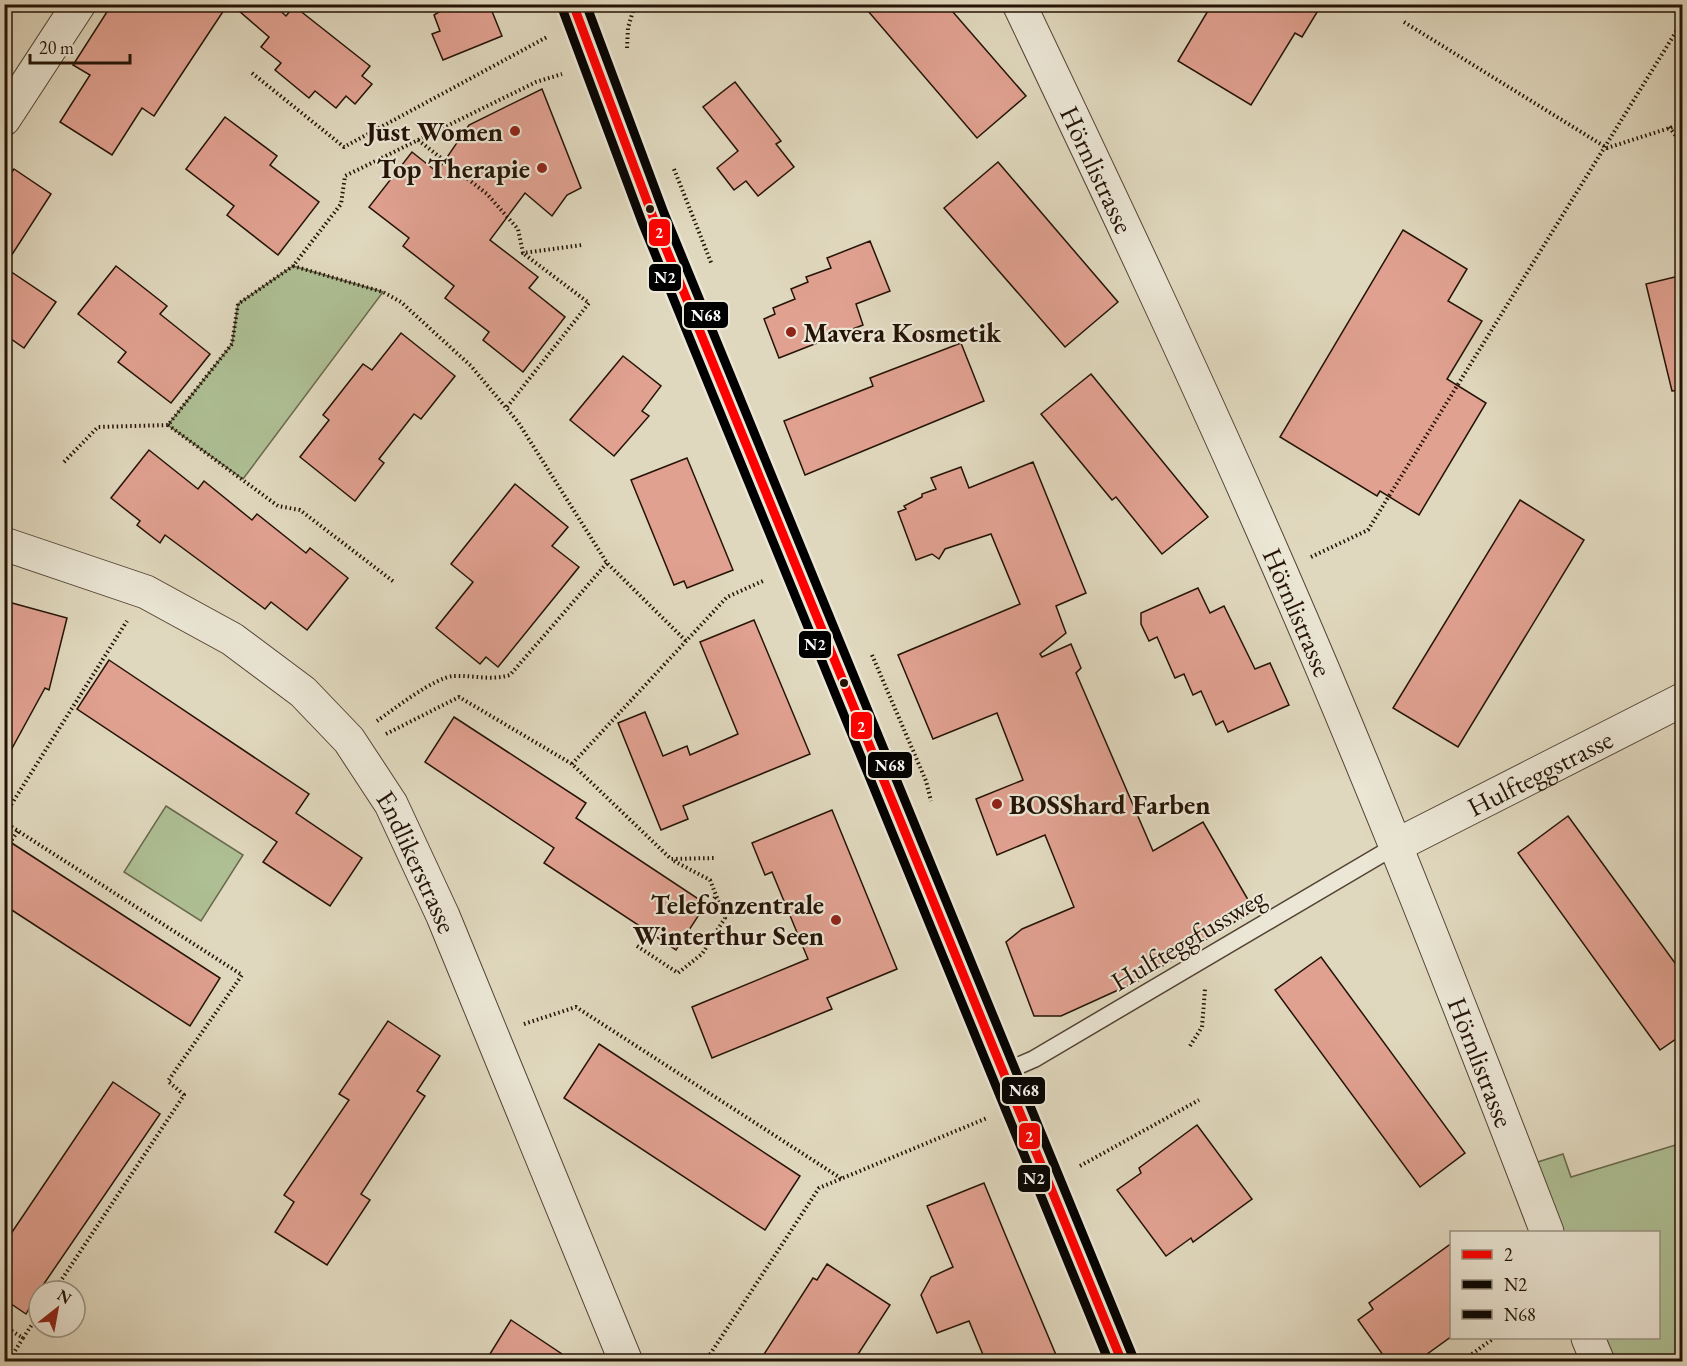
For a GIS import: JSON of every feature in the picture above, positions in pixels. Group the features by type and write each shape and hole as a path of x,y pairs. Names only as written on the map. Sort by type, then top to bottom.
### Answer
{"main road":[{"path":"573,4 674,270 1122,1362"}],"street":[{"path":"4,119 79,4"},
{"name":"Hörnlistrasse","path":"1019,4 1131,238 1281,572 1396,845 1547,1231"},
{"name":"Endlikerstrasse","path":"4,544 146,592 232,639 303,692 352,745 391,804 443,916 626,1362"},
{"name":"Hulfteggstrasse","path":"1396,845 1683,700"},
{"path":"1588,1339 1598,1362"}],"lane":[{"name":"Hulfteggfussweg","path":"1004,1072 1034,1059 1396,845"}],"path":[{"path":"1404,22 1607,148"},
{"path":"1281,572 1368,530 1607,148 1683,22"},
{"path":"252,73 344,147 547,37"},
{"path":"168,425 232,344 238,304 293,266 340,204 345,176 536,82 562,74"},
{"path":"1607,148 1683,124"},
{"path":"1669,127 1683,144"},
{"path":"418,140 487,194 518,229 523,253 589,303 507,407"},
{"path":"523,253 582,245"},
{"path":"293,266 383,292 401,303 471,366 507,407 607,563 686,641"},
{"path":"63,462 98,427 168,425 278,506 300,510 394,582"},
{"path":"352,745 423,690 453,676 487,680 510,675 607,563"},
{"path":"572,764 727,597 763,581"},
{"path":"4,816 146,592"},
{"path":"352,745 459,697 572,764 671,859 710,880 725,918 702,954 678,973 637,946"},
{"path":"4,822 242,975 168,1081 184,1095 62,1279"},
{"path":"4,851 18,831"},
{"path":"671,859 715,858"},
{"path":"709,906 716,896"},
{"path":"1190,1047 1202,1028 1204,1019 1206,958"},
{"path":"493,1034 576,1007 842,1179"},
{"path":"1080,1166 1199,1100"},
{"path":"705,1362 819,1188 988,1118"},
{"path":"4,1326 23,1338"},
{"path":"14,1362 10,1359 27,1332"},
{"path":"1461,1362 1493,1339"}],"green space":[{"path":"293,266 383,292 243,479 168,425 232,344 238,304"},
{"path":"166,806 243,855 201,921 124,872"},
{"path":"1682,1143 1682,1361 1598,1361 1588,1339 1660,1339 1660,1231 1547,1231 1522,1167 1563,1154 1571,1177"}],"building":[{"path":"112,4 228,4 154,116 142,108 112,155 60,122 90,75 73,65"},
{"path":"231,4 273,4 286,16 294,6 370,66 362,76 372,84 355,104 346,96 336,108 315,91 309,98 275,70 281,63 261,47 269,37"},
{"path":"436,4 489,4 502,36 443,60 432,34 440,31 434,15 439,12"},
{"path":"862,4 946,4 1026,96 977,138"},
{"path":"1212,4 1322,4 1302,37 1295,33 1251,105 1178,61"},
{"path":"735,82 781,141 776,144 794,167 758,196 746,181 734,190 717,168 738,151 703,107"},
{"path":"542,89 581,188 567,195 552,216 525,193 490,240 538,277 529,288 565,317 523,372 483,340 489,332 445,298 454,286 403,246 409,238 369,207 412,152 437,172 469,125"},
{"path":"225,117 277,156 270,165 319,202 278,255 227,215 234,206 186,169"},
{"path":"998,162 1118,302 1065,347 944,208"},
{"path":"14,169 51,194 4,267 4,183"},
{"path":"1403,230 1467,269 1448,301 1482,321 1447,379 1486,403 1419,515 1380,491 1377,496 1280,437"},
{"path":"870,241 890,291 856,304 863,325 779,358 764,319 775,314 773,308 795,299 791,289 808,282 806,277 831,268 827,258"},
{"path":"116,266 167,306 160,314 210,354 171,403 118,362 126,352 78,314"},
{"path":"4,267 56,302 24,348 4,334"},
{"path":"1683,275 1683,390 1672,391 1646,284"},
{"path":"401,333 455,376 421,419 414,414 379,459 384,463 355,501 300,457 329,420 323,415 363,364 372,370"},
{"path":"961,343 984,401 805,475 784,421 873,386 870,378"},
{"path":"623,356 661,386 642,411 649,416 614,456 570,420"},
{"path":"1091,374 1208,517 1162,554 1116,497 1112,500 1041,414"},
{"path":"149,450 198,489 204,481 252,520 257,514 306,553 310,548 348,578 307,630 271,602 265,609 165,535 160,543 137,525 140,521 111,498"},
{"path":"687,458 733,570 687,588 684,581 674,585 631,480"},
{"path":"1033,462 1086,593 1056,606 1066,633 1040,654 1042,657 1071,644 1081,668 1076,673 1153,851 1203,822 1254,910 1138,981 1061,1016 1034,1016 1006,942 1022,929 1074,907 1045,835 997,855 976,799 1023,780 997,713 933,739 898,655 1020,604 991,534 945,549 939,559 932,554 916,560 898,512 906,509 904,506 922,497 922,494 936,489 931,478 961,467 969,488"},
{"path":"515,484 568,527 552,546 579,567 498,667 486,657 480,664 436,628 473,582 451,564"},
{"path":"1520,500 1584,540 1458,747 1393,708"},
{"path":"1198,588 1210,613 1224,606 1255,669 1270,663 1289,705 1228,732 1223,721 1216,725 1201,691 1193,695 1184,674 1175,678 1157,637 1149,641 1141,624 1141,613"},
{"path":"12,603 67,618 49,690 45,688 4,763 4,617"},
{"path":"754,620 810,754 683,806 688,819 661,830 618,723 645,712 663,756 687,746 690,755 738,734 700,642"},
{"path":"109,660 309,794 296,813 362,858 330,906 263,862 277,842 77,709"},
{"path":"454,717 586,803 576,818 706,904 676,950 544,863 554,848 425,762"},
{"name":"Telefonzentrale Winterthur Seen","path":"832,810 897,969 827,998 832,1009 712,1058 692,1007 808,959 772,872 765,875 752,843"},
{"path":"1568,816 1683,974 1683,1034 1660,1050 1518,853"},
{"path":"4,838 220,978 190,1026 4,905"},
{"path":"1321,957 1465,1153 1420,1187 1275,990"},
{"path":"388,1021 440,1056 417,1091 425,1096 361,1194 370,1200 327,1265 275,1232 294,1202 284,1195 349,1100 339,1094"},
{"path":"599,1044 800,1176 765,1230 564,1098"},
{"path":"113,1082 160,1114 47,1279 27,1279 26,1314 4,1299 4,1244"},
{"path":"1197,1125 1252,1199 1193,1242 1191,1238 1166,1256 1117,1190 1141,1173 1139,1168"},
{"path":"984,1183 1059,1362 986,1362 969,1321 937,1333 921,1295 931,1277 953,1267 927,1206"},
{"path":"1450,1244 1450,1337 1416,1362 1388,1362 1358,1320 1373,1309 1369,1303"},
{"path":"827,1264 890,1305 853,1362 759,1362 813,1278 817,1280"},
{"path":"511,1320 574,1362 485,1362"}],"transit line":[{"name":"2","path":"573,4 653,217 1122,1362"},
{"name":"N68","path":"586,4 664,213 1133,1357"},
{"name":"N2","path":"562,8 642,222 1109,1362"}],"place":[{"name":"Just Women","path":"515,131"},
{"name":"Top Therapie","path":"542,168"},
{"name":"Mavera Kosmetik","path":"791,332"},
{"name":"BOSShard Farben","path":"997,804"},
{"name":"Telefonzentrale Winterthur Seen","path":"836,920"}]}
